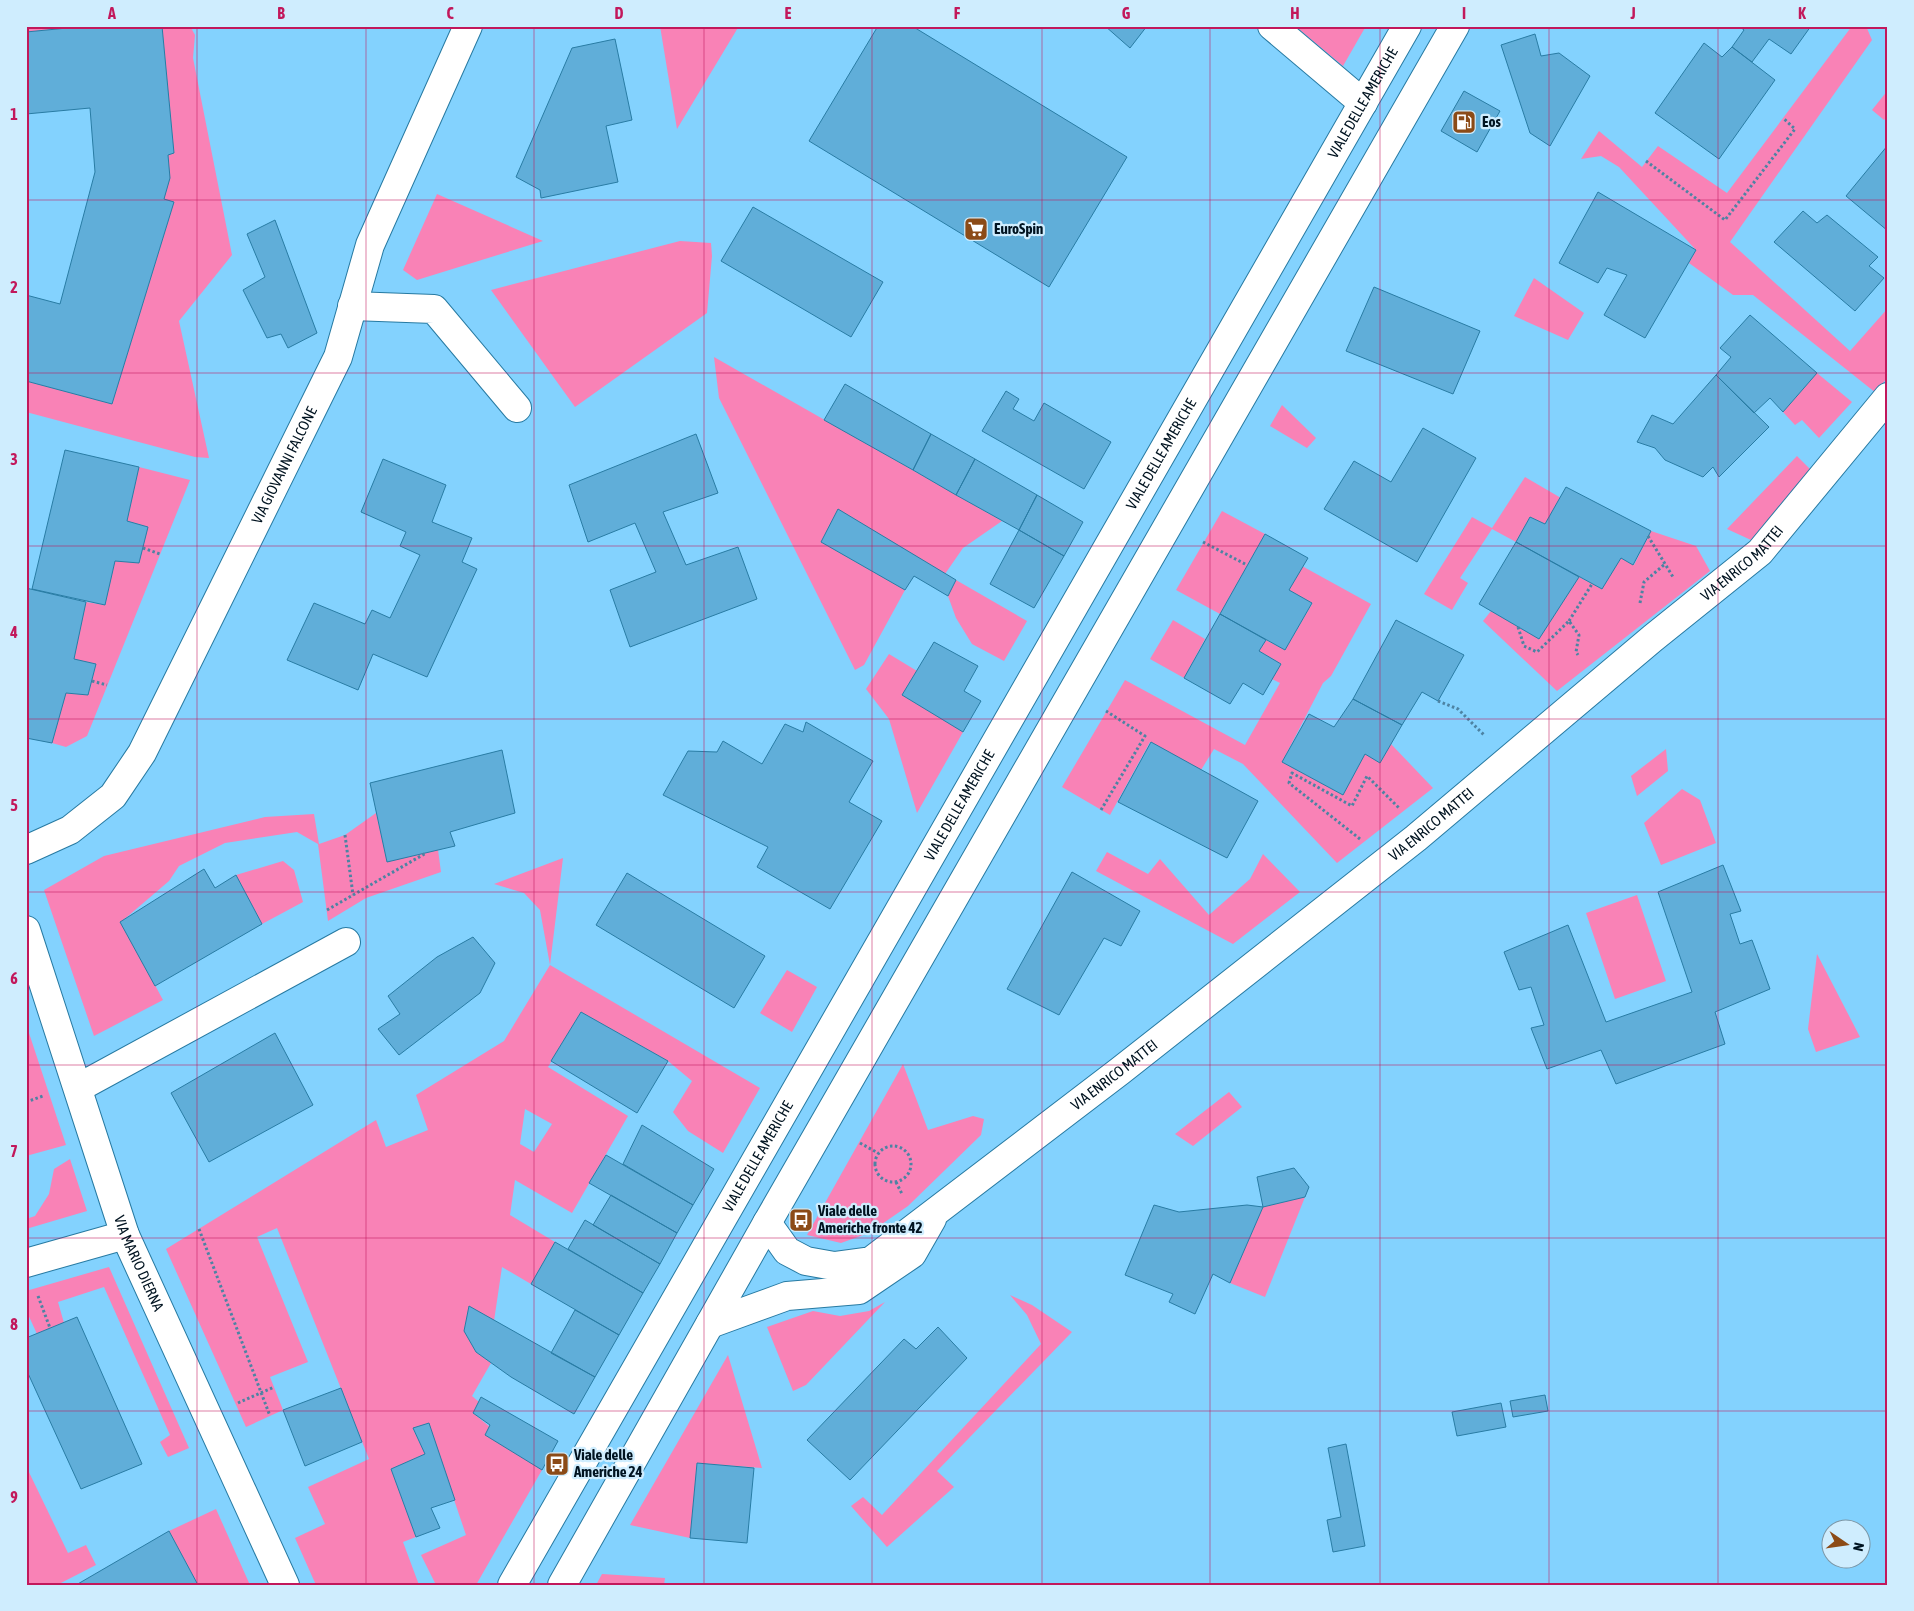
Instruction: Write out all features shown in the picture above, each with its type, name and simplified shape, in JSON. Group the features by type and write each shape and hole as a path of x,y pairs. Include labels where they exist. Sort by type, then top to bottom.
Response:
{"street":[{"name":"VIA GIOVANNI FALCONE","path":"26,850 70,830 113,796 142,753 338,357 370,244 468,26"},
{"path":"1272,26 1363,103"},
{"name":"VIALE DELLE AMERICHE","path":"512,1585 1407,26"},
{"path":"562,1585 767,1224 1455,26"},
{"path":"352,306 434,309 517,408"},
{"name":"VIA ENRICO MATTEI","path":"767,1224 787,1251 806,1261 834,1266 871,1261 1120,1071 1416,838 1653,638 1760,552 1888,396"},
{"name":"VIA MARIO DIERNA","path":"26,930 125,1235 285,1585"},
{"path":"78,1088 346,942"},
{"path":"710,1324 787,1296 859,1290 912,1254 937,1210"},
{"path":"26,1263 125,1235"}],"path":[{"path":"1646,161 1725,220 1796,129 1783,118"},
{"path":"1648,536 1674,578"},
{"path":"1203,542 1247,565"},
{"path":"143,548 160,554"},
{"path":"1638,609 1644,582 1665,564"},
{"path":"1518,626 1524,646 1537,652 1568,621 1592,584"},
{"path":"1568,621 1579,635 1576,652 1581,661"},
{"path":"92,681 107,686"},
{"path":"1438,701 1458,709 1485,736"},
{"path":"1101,810 1145,736 1106,711"},
{"path":"1364,842 1289,783 1292,773 1352,806 1367,776 1403,812"},
{"path":"346,835 353,895"},
{"path":"327,910 426,853"},
{"path":"26,1102 49,1094"},
{"path":"860,1143 878,1153"},
{"path":"889,1146 903,1148 911,1160 909,1172 902,1180 896,1182 885,1180 877,1172 875,1165 878,1153 889,1146"},
{"path":"199,1229 270,1416"},
{"path":"35,1288 50,1328"},
{"path":"235,1404 274,1387"}],"shaded area":[{"path":"26,26 88,26 26,32"},
{"path":"162,26 190,26 195,35 193,58 232,255 179,321 209,458 195,457 26,412 26,381 112,404 174,202 164,199 168,155 174,153"},
{"path":"660,26 739,26 677,129"},
{"path":"1295,26 1366,26 1343,66"},
{"path":"1852,26 1866,26 1872,40 1730,242 1850,351 1888,308 1888,376 1876,393 1753,295 1733,295 1689,263 1696,250 1619,167 1601,156 1581,159 1599,131 1642,167 1658,146 1727,193"},
{"path":"1888,90 1888,116 1884,120 1872,110"},
{"path":"437,194 543,241 417,280 403,270"},
{"path":"680,241 711,243 712,256 707,313 575,407 491,290"},
{"path":"1534,278 1584,313 1568,340 1514,316"},
{"path":"714,357 1002,521 963,548 945,574 838,510 821,542 905,590 864,665 855,670 719,398"},
{"path":"1817,373 1852,402 1819,438 1802,420 1795,425 1783,412"},
{"path":"1282,405 1316,438 1307,448 1270,426"},
{"path":"1797,456 1812,471 1751,540 1727,529"},
{"path":"139,467 190,480 87,736 66,747 52,743 66,693 88,695 96,665 74,659 86,602 105,605 115,561 139,563 148,527 127,521"},
{"path":"1525,477 1561,498 1545,524 1530,517 1516,542 1492,529 1460,578 1468,583 1452,610 1424,594 1472,517 1492,528"},
{"path":"1222,511 1265,534 1220,614 1176,590"},
{"path":"1651,531 1696,546 1710,571 1557,691 1483,621 1491,611 1539,639 1579,577 1602,589 1621,558 1634,565"},
{"path":"1302,566 1371,604 1331,676 1323,683 1282,762 1343,795 1365,754 1380,763 1391,744 1433,788 1337,863 1243,764 1214,749 1201,770 1150,742 1110,815 1062,787 1125,680 1245,745 1280,683 1272,679 1281,664 1259,651 1266,640 1285,650 1312,604 1289,590"},
{"path":"956,580 1027,621 1004,661 972,644 956,618 948,596"},
{"path":"1173,620 1205,639 1184,678 1150,659"},
{"path":"889,654 917,671 902,695 963,732 917,813 889,719 866,689"},
{"path":"1666,749 1668,771 1637,796 1631,776"},
{"path":"1682,789 1700,800 1716,843 1661,865 1644,823"},
{"path":"376,813 387,861 438,850 441,872 366,898 328,921 318,844 297,832 225,843 179,866 169,881 121,922 163,1000 94,1036 44,890 104,856 265,817 314,814 319,844 345,835"},
{"path":"1107,852 1148,874 1160,859 1209,915 1250,879 1263,854 1300,892 1233,944 1096,871"},
{"path":"563,858 550,965 540,910 524,893 494,884"},
{"path":"283,861 294,870 303,902 262,924 236,875"},
{"path":"1637,895 1666,981 1615,999 1586,913"},
{"path":"1817,954 1860,1037 1816,1052 1808,1029"},
{"path":"550,965 760,1088 723,1153 688,1131 673,1112 692,1081 668,1061 581,1012 548,1067 628,1116 572,1213 515,1180 510,1215 555,1242 531,1284 502,1267 494,1321 469,1307 464,1331 476,1352 491,1363 472,1396 479,1402 473,1413 542,1470 476,1585 436,1585 421,1555 466,1535 428,1423 413,1429 425,1454 391,1469 416,1537 403,1542 419,1585 316,1585 295,1538 325,1524 308,1487 369,1459 277,1228 257,1237 308,1362 270,1377 283,1410 246,1427 166,1249 376,1120 386,1147 428,1130 416,1095 504,1041","holes":["525,1109 552,1124 534,1152 520,1144"]},
{"path":"787,970 817,987 792,1032 760,1013"},
{"path":"26,1024 66,1145 26,1156"},
{"path":"903,1064 928,1130 973,1116 984,1119 981,1135 908,1206 869,1233 841,1243 807,1235"},
{"path":"1229,1092 1242,1107 1193,1146 1175,1134"},
{"path":"70,1159 87,1211 26,1229 26,1219 35,1216 49,1194 54,1169"},
{"path":"1305,1197 1265,1297 1230,1283 1263,1207"},
{"path":"109,1267 189,1448 168,1457 160,1442 170,1435 104,1287 58,1302 64,1323 37,1334 26,1310 26,1291"},
{"path":"1010,1295 1032,1305 1072,1332 937,1471 954,1487 887,1547 851,1506 863,1497 882,1515 1041,1344 1027,1315"},
{"path":"885,1302 806,1385 793,1391 767,1327 813,1311 840,1316 869,1311"},
{"path":"728,1355 762,1468 697,1463 690,1538 630,1525"},
{"path":"26,1466 68,1553 86,1545 96,1565 57,1585 26,1585"},
{"path":"216,1509 250,1585 198,1585 169,1531"},
{"path":"602,1574 665,1578 664,1585 596,1585"}],"building":[{"path":"88,26 162,26 174,153 168,155 170,178 164,199 174,202 112,404 26,381 26,295 60,304 95,172 90,108 26,114 26,32"},
{"path":"878,26 912,26 1127,157 1049,287 809,141"},
{"path":"1105,26 1147,26 1130,48"},
{"path":"1739,26 1811,26 1791,54 1769,39 1752,62 1732,47 1744,30"},
{"path":"1535,34 1541,56 1559,53 1590,76 1550,146 1530,133 1501,45"},
{"path":"615,39 632,120 606,126 618,182 541,198 540,190 516,177 572,48"},
{"path":"1704,43 1722,57 1732,47 1775,80 1719,159 1655,113"},
{"path":"1464,91 1500,111 1477,152 1441,131"},
{"path":"1888,145 1888,231 1846,196"},
{"path":"1598,192 1696,250 1645,338 1604,315 1627,275 1607,268 1598,283 1559,263"},
{"path":"753,207 883,282 851,337 721,261"},
{"path":"1803,211 1817,223 1827,215 1878,257 1869,266 1884,278 1855,311 1774,242"},
{"path":"275,220 317,333 288,348 281,334 267,338 243,290 265,277 247,234"},
{"path":"1374,287 1480,331 1453,394 1346,351"},
{"path":"1750,315 1817,373 1783,412 1770,398 1754,413 1716,375 1731,357 1720,348"},
{"path":"1716,375 1769,427 1719,477 1713,467 1703,477 1665,460 1655,448 1637,442 1652,415 1673,424"},
{"path":"845,384 931,434 913,470 824,420"},
{"path":"1006,391 1019,399 1013,409 1034,421 1044,403 1111,442 1084,489 982,431"},
{"path":"1423,428 1476,458 1417,562 1324,509 1354,461 1391,482"},
{"path":"696,434 718,493 663,512 686,565 738,547 757,599 630,647 610,590 656,572 635,523 588,542 569,485"},
{"path":"931,434 975,459 956,495 913,470"},
{"path":"65,450 139,467 127,521 148,527 139,563 115,561 105,605 32,589"},
{"path":"383,459 446,485 432,522 472,538 462,562 477,569 427,677 373,654 358,690 287,660 314,603 365,624 372,610 390,618 420,555 400,546 406,532 361,512"},
{"path":"975,459 1037,495 1019,530 956,495"},
{"path":"1566,487 1651,531 1633,565 1621,558 1602,589 1516,542 1530,517 1545,524"},
{"path":"1037,495 1083,522 1064,556 1019,530"},
{"path":"838,509 956,580 948,596 914,576 905,590 821,542"},
{"path":"1019,530 1064,556 1034,608 990,584"},
{"path":"1265,534 1308,558 1289,590 1312,603 1285,650 1220,614"},
{"path":"1516,542 1579,577 1539,639 1479,604"},
{"path":"26,588 86,602 74,659 96,664 88,695 66,693 52,743 26,738"},
{"path":"1220,614 1266,640 1259,651 1281,664 1263,695 1243,683 1230,704 1184,678"},
{"path":"1396,620 1464,655 1438,701 1422,692 1402,725 1353,699"},
{"path":"934,642 978,666 964,691 981,701 963,732 902,695"},
{"path":"1353,699 1402,725 1380,763 1365,754 1343,795 1282,762 1309,714 1334,727"},
{"path":"806,722 873,761 849,802 882,821 830,909 757,867 768,847 663,795 688,751 717,752 723,741 762,764 785,724 803,732"},
{"path":"1151,742 1258,801 1227,858 1118,802"},
{"path":"502,750 515,813 450,832 455,846 387,862 370,783"},
{"path":"1723,865 1741,911 1730,914 1740,944 1752,940 1770,989 1715,1012 1725,1044 1616,1084 1601,1050 1547,1069 1531,1028 1544,1025 1531,987 1519,990 1504,952 1568,925 1606,1022 1692,992 1658,892"},
{"path":"204,869 215,888 236,875 262,924 155,986 120,922"},
{"path":"1072,872 1140,911 1121,946 1104,938 1059,1015 1007,989"},
{"path":"627,873 765,956 734,1008 596,925"},
{"path":"473,937 495,963 480,993 399,1055 378,1029 400,1014 388,996 437,957"},
{"path":"581,1012 668,1061 637,1113 551,1061"},
{"path":"275,1033 313,1105 209,1162 171,1093"},
{"path":"642,1125 714,1169 693,1205 623,1164"},
{"path":"606,1155 693,1205 677,1233 589,1183"},
{"path":"1294,1168 1309,1187 1305,1197 1263,1207 1257,1177"},
{"path":"611,1195 677,1233 660,1264 593,1225"},
{"path":"1154,1205 1179,1212 1247,1205 1263,1207 1230,1283 1213,1274 1195,1314 1169,1302 1173,1294 1125,1275"},
{"path":"585,1220 660,1264 643,1293 568,1249"},
{"path":"555,1242 643,1293 619,1335 531,1284"},
{"path":"469,1306 595,1377 574,1414 511,1377 476,1352 464,1331"},
{"path":"575,1310 619,1335 595,1377 551,1353"},
{"path":"77,1317 142,1464 81,1489 26,1369 26,1338"},
{"path":"938,1327 967,1358 850,1480 807,1440 904,1339 916,1349"},
{"path":"341,1388 362,1442 305,1466 283,1410"},
{"path":"1545,1395 1548,1411 1513,1417 1510,1401"},
{"path":"481,1397 558,1441 542,1470 485,1435 490,1425 473,1413"},
{"path":"1501,1403 1506,1427 1457,1436 1452,1412"},
{"path":"429,1423 455,1500 431,1508 440,1528 416,1537 391,1469 425,1454 413,1428"},
{"path":"1346,1444 1365,1546 1333,1552 1327,1520 1341,1517 1328,1448"},
{"path":"697,1463 754,1468 747,1543 690,1538"},
{"path":"169,1531 198,1585 76,1585"}],"place":[{"name":"Eos","path":"1464,122"},
{"name":"EuroSpin","path":"976,229"},
{"name":"Viale delle Americhe fronte 42","path":"801,1220"},
{"name":"Viale delle Americhe 24","path":"557,1464"}]}
